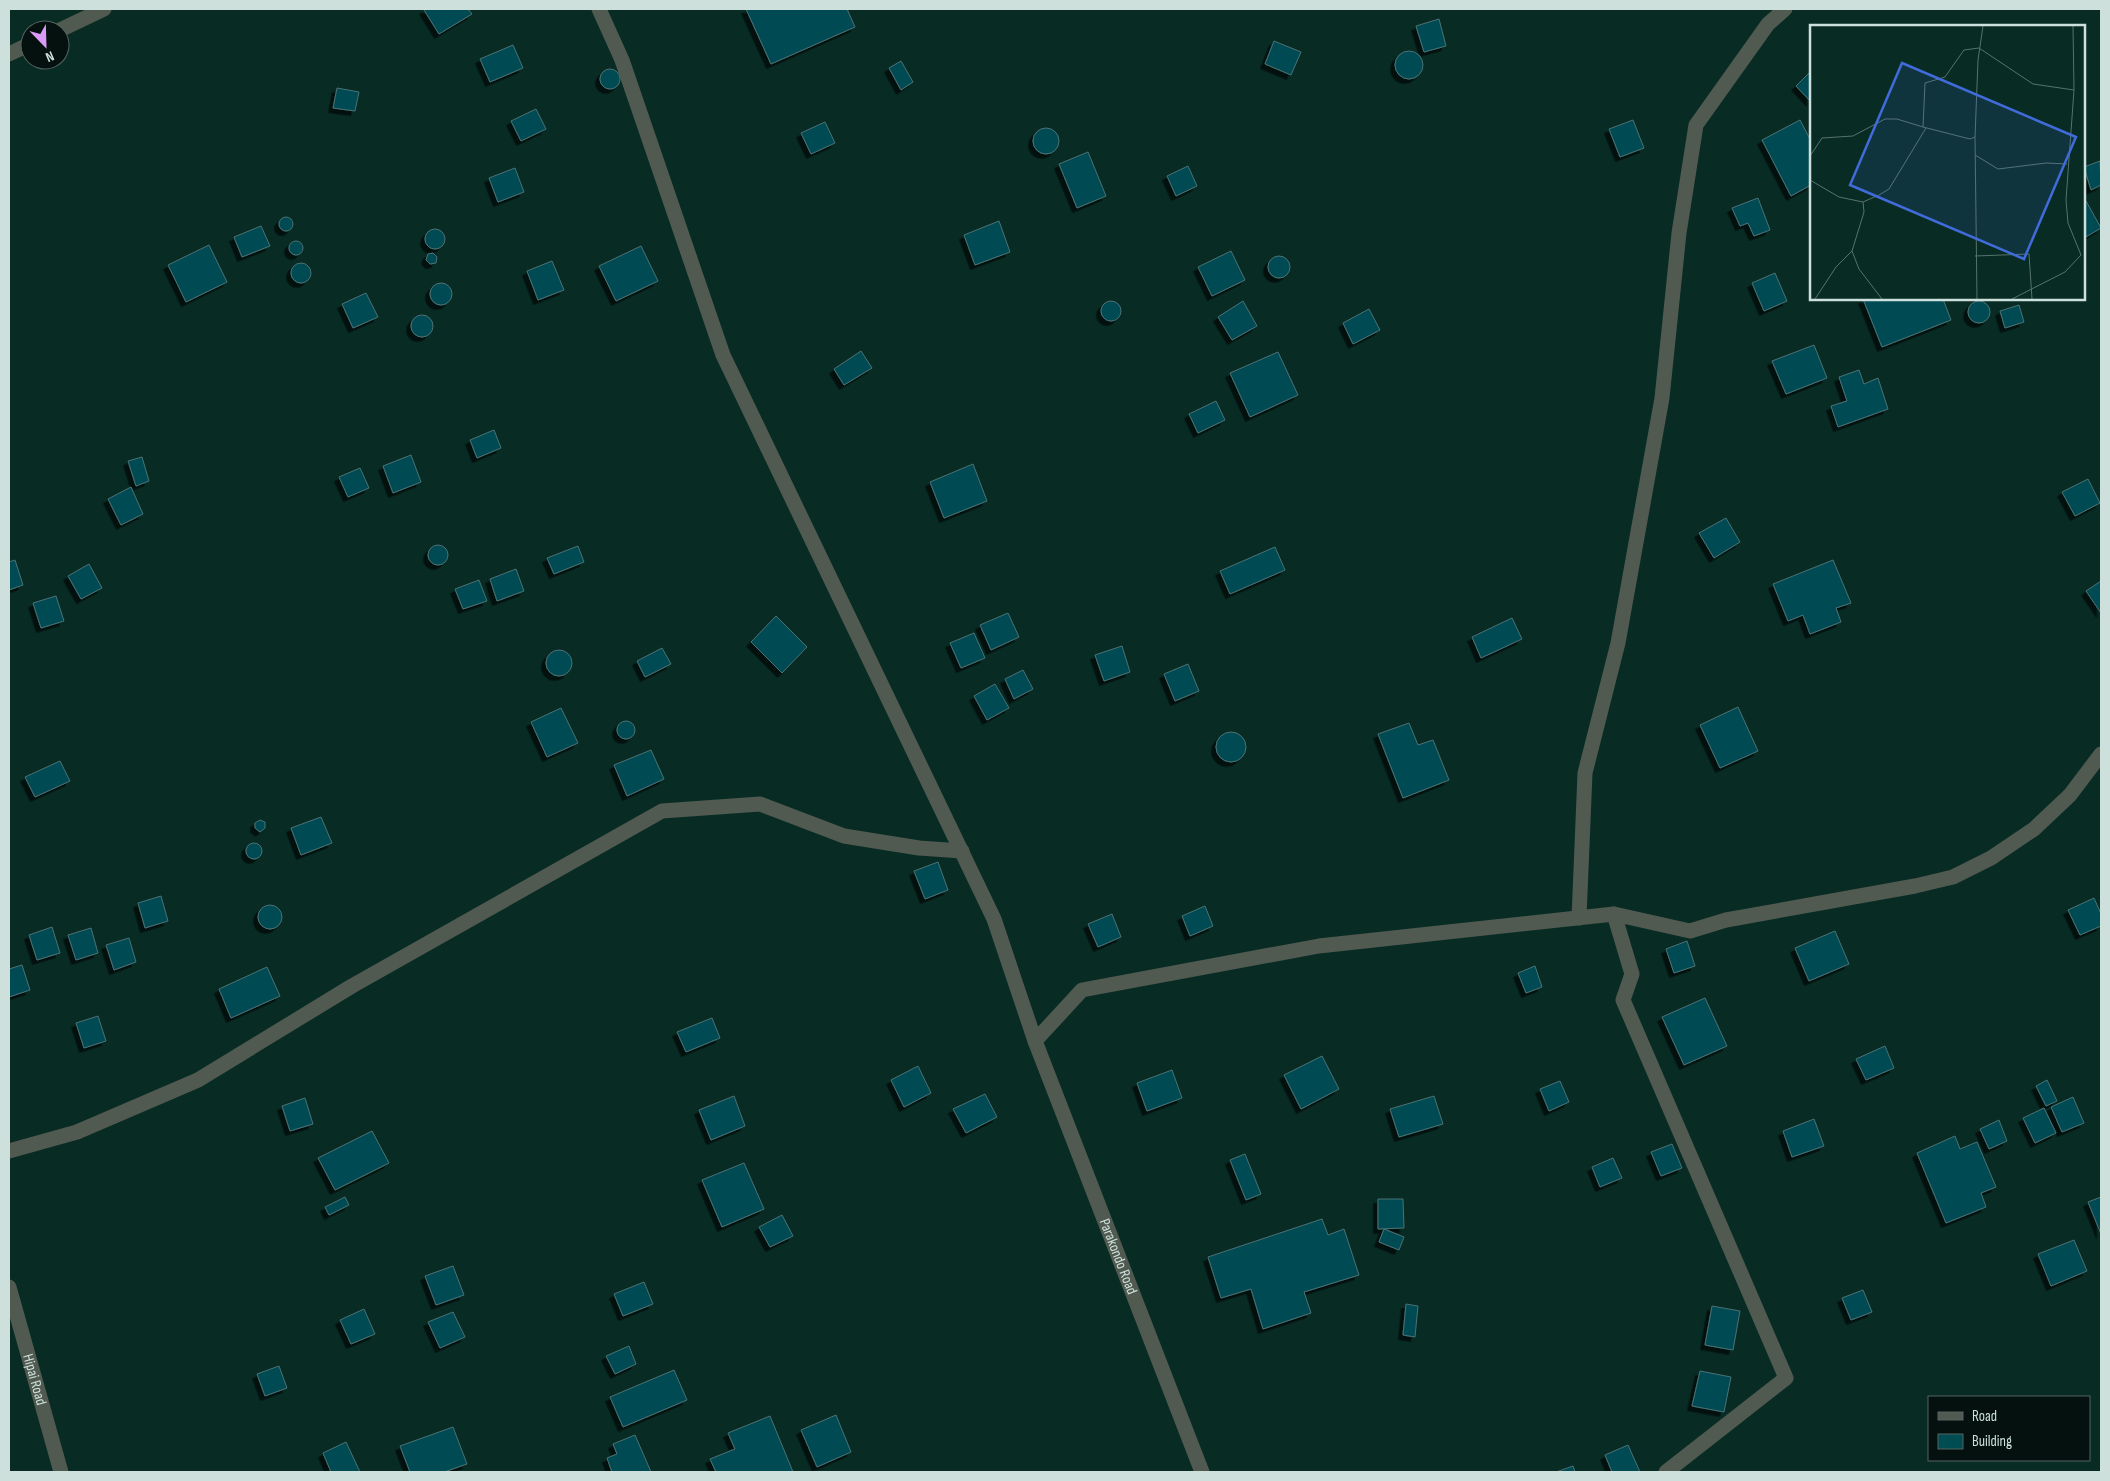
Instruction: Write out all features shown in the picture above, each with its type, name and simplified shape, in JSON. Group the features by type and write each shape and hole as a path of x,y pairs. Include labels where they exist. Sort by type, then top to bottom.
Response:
{"street":[{"path":"70,25 104,9"},
{"name":"Parakondo Road","path":"600,9 622,60 723,355 994,919 1035,1041 1202,1472"},
{"path":"1579,918 1585,773 1618,643 1662,398 1679,233 1696,125 1768,24 1785,9"},
{"path":"1035,1041 1082,990 1319,946 1614,914 1690,931 1726,920 1914,886 1953,877 1991,858 2034,829 2070,795 2101,754"},
{"path":"9,1151 77,1132 198,1080 352,986 662,811 760,804 844,836 918,848 962,851"},
{"path":"1614,914 1632,974 1623,1000 1786,1378 1666,1472"},
{"name":"Hipai Road","path":"9,1287 62,1472"}],"building":[{"path":"468,9 472,14 439,34 424,10"},
{"path":"746,9 847,9 855,27 771,64"},
{"path":"1439,19 1446,46 1424,52 1416,26"},
{"path":"1274,41 1301,52 1291,75 1265,64"},
{"path":"513,45 523,68 490,82 480,59"},
{"path":"1409,51 1419,55 1423,65 1419,75 1409,79 1399,75 1395,65 1399,55"},
{"path":"901,61 913,82 901,90 889,68"},
{"path":"610,69 617,72 620,79 617,86 610,89 603,86 600,79 603,72"},
{"path":"1810,72 1810,101 1796,86"},
{"path":"337,88 359,92 355,111 333,108"},
{"path":"536,109 546,129 521,141 511,121"},
{"path":"1633,120 1644,148 1620,157 1609,129"},
{"path":"1800,120 1810,139 1810,186 1791,196 1762,140"},
{"path":"825,122 835,143 811,154 801,133"},
{"path":"1046,128 1055,132 1059,141 1055,150 1046,154 1037,150 1033,141 1037,132"},
{"path":"1088,152 1106,196 1077,208 1059,164"},
{"path":"2100,161 2101,185 2091,190 2085,167"},
{"path":"1188,166 1197,186 1176,196 1167,176"},
{"path":"515,168 524,192 498,202 489,178"},
{"path":"1758,198 1770,230 1754,236 1748,223 1740,226 1732,208"},
{"path":"2085,202 2101,228 2085,237"},
{"path":"283,217 289,217 293,224 289,231 283,231 279,227 279,221"},
{"path":"999,221 1010,252 975,265 964,235"},
{"path":"261,226 270,246 242,257 234,237"},
{"path":"431,229 439,229 445,235 445,243 439,249 431,249 425,243 425,235"},
{"path":"293,241 299,241 303,248 299,255 293,255 289,251 289,245"},
{"path":"209,245 227,282 186,302 168,265"},
{"path":"641,246 658,281 616,301 599,266"},
{"path":"1231,251 1245,280 1212,296 1198,267"},
{"path":"433,253 437,257 436,263 430,264 426,260 428,254"},
{"path":"1279,256 1287,259 1290,267 1287,275 1279,278 1271,275 1268,267 1271,259"},
{"path":"552,261 564,290 538,300 527,271"},
{"path":"301,263 308,266 311,273 308,280 301,283 294,280 291,273 294,266"},
{"path":"1775,273 1787,301 1764,311 1752,283"},
{"path":"441,283 449,286 452,294 449,302 441,305 433,302 430,294 433,286"},
{"path":"366,293 378,317 353,328 342,304"},
{"path":"1863,300 1943,300 1951,320 1882,347"},
{"path":"1111,301 1118,304 1121,311 1118,318 1111,321 1104,318 1101,311 1104,304"},
{"path":"1243,301 1257,326 1232,340 1218,317"},
{"path":"1979,301 1987,304 1990,312 1987,320 1979,323 1971,320 1968,312 1971,304"},
{"path":"2019,305 2024,322 2005,328 2000,311"},
{"path":"1369,309 1380,330 1353,344 1343,323"},
{"path":"422,315 430,318 433,326 430,334 422,337 414,334 411,326 414,318"},
{"path":"1814,345 1827,378 1786,394 1772,361"},
{"path":"861,351 872,368 844,385 834,369"},
{"path":"1278,352 1298,395 1250,417 1230,373"},
{"path":"1859,370 1864,384 1878,378 1888,409 1838,427 1831,406 1847,401 1839,377"},
{"path":"1216,401 1225,420 1198,433 1189,414"},
{"path":"494,430 501,448 477,458 470,440"},
{"path":"411,455 421,482 393,493 383,466"},
{"path":"142,457 149,481 136,486 128,461"},
{"path":"973,464 987,501 944,518 930,482"},
{"path":"360,468 369,488 348,497 339,477"},
{"path":"2088,479 2100,503 2075,516 2062,492"},
{"path":"131,487 143,514 121,525 108,499"},
{"path":"1726,518 1740,542 1714,558 1699,533"},
{"path":"438,545 445,548 448,555 445,562 438,565 431,562 428,555 431,548"},
{"path":"578,546 584,562 554,574 547,558"},
{"path":"1275,547 1285,570 1230,594 1220,571"},
{"path":"15,560 23,585 9,590 9,562"},
{"path":"1833,560 1851,603 1836,608 1841,622 1810,634 1803,615 1788,621 1773,584"},
{"path":"89,564 102,588 81,599 68,576"},
{"path":"516,569 524,591 497,601 490,579"},
{"path":"479,580 487,601 463,609 455,589"},
{"path":"2101,581 2101,613 2086,591"},
{"path":"56,596 64,621 41,628 33,603"},
{"path":"1008,613 1019,637 991,650 980,625"},
{"path":"776,616 807,647 782,673 751,642"},
{"path":"1512,618 1522,639 1481,658 1472,637"},
{"path":"974,633 985,658 961,668 950,643"},
{"path":"1122,646 1130,672 1104,681 1095,655"},
{"path":"662,648 671,664 645,677 637,661"},
{"path":"559,650 568,654 572,663 568,672 559,676 550,672 546,663 550,654"},
{"path":"1188,664 1199,691 1175,701 1164,674"},
{"path":"1023,670 1033,689 1014,699 1005,679"},
{"path":"995,684 1009,708 987,720 974,696"},
{"path":"1738,707 1758,751 1720,768 1700,725"},
{"path":"561,708 578,743 547,757 531,722"},
{"path":"626,721 634,726 635,730 630,738 626,739 618,734 617,730 622,722"},
{"path":"1409,723 1418,745 1433,740 1449,780 1403,798 1378,734"},
{"path":"1231,732 1242,736 1246,747 1242,758 1231,762 1220,758 1216,747 1220,736"},
{"path":"651,750 664,779 627,796 614,765"},
{"path":"60,761 70,781 35,797 25,777"},
{"path":"321,817 332,843 301,855 291,828"},
{"path":"260,820 265,822 265,828 260,832 255,828 255,823"},
{"path":"254,843 262,851 254,859 246,851"},
{"path":"938,862 948,890 925,899 914,871"},
{"path":"161,896 168,921 145,928 138,903"},
{"path":"2094,898 2101,914 2101,926 2080,935 2068,910"},
{"path":"270,905 275,906 281,912 281,922 275,928 270,929 265,928 259,922 258,917 259,912 265,906"},
{"path":"1205,906 1213,926 1190,936 1182,916"},
{"path":"1112,914 1121,937 1098,947 1088,924"},
{"path":"52,927 60,953 37,960 29,935"},
{"path":"91,928 98,953 76,960 68,935"},
{"path":"1835,931 1849,964 1809,981 1795,948"},
{"path":"129,938 136,962 114,970 106,945"},
{"path":"1687,941 1695,966 1674,973 1666,949"},
{"path":"22,965 30,990 9,997 9,969"},
{"path":"1535,966 1542,987 1526,993 1518,973"},
{"path":"267,967 280,996 231,1018 219,989"},
{"path":"1705,998 1727,1046 1684,1065 1662,1017"},
{"path":"98,1016 106,1041 84,1048 76,1023"},
{"path":"712,1018 720,1038 686,1052 677,1032"},
{"path":"1885,1046 1894,1068 1866,1080 1856,1059"},
{"path":"1322,1056 1339,1089 1301,1109 1284,1075"},
{"path":"918,1066 931,1093 904,1107 891,1080"},
{"path":"1172,1070 1182,1098 1147,1111 1137,1083"},
{"path":"2047,1080 2057,1101 2046,1106 2036,1086"},
{"path":"1560,1081 1569,1102 1549,1111 1540,1089"},
{"path":"985,1094 997,1117 966,1133 953,1109"},
{"path":"734,1096 745,1126 711,1140 699,1110"},
{"path":"1434,1096 1443,1124 1399,1137 1390,1109"},
{"path":"2073,1097 2084,1123 2062,1132 2051,1107"},
{"path":"305,1098 313,1124 290,1131 282,1106"},
{"path":"2044,1108 2056,1133 2035,1143 2023,1118"},
{"path":"1814,1119 1824,1146 1792,1157 1783,1131"},
{"path":"1999,1120 2007,1141 1989,1149 1980,1129"},
{"path":"372,1131 389,1163 335,1190 318,1158"},
{"path":"1955,1136 1960,1149 1977,1142 1996,1187 1981,1193 1986,1207 1946,1223 1917,1153"},
{"path":"1672,1144 1682,1168 1661,1176 1651,1152"},
{"path":"1245,1154 1261,1194 1246,1200 1230,1160"},
{"path":"1613,1158 1622,1178 1600,1187 1592,1167"},
{"path":"744,1163 764,1209 722,1227 702,1180"},
{"path":"345,1197 349,1205 329,1215 325,1207"},
{"path":"2101,1197 2101,1234 2088,1202"},
{"path":"1378,1199 1403,1199 1404,1228 1378,1229"},
{"path":"782,1215 793,1236 770,1247 759,1227"},
{"path":"1322,1219 1328,1235 1344,1229 1359,1275 1304,1292 1311,1313 1263,1329 1251,1289 1221,1298 1208,1257"},
{"path":"1384,1229 1404,1237 1399,1250 1379,1242"},
{"path":"2074,1240 2087,1271 2051,1286 2038,1254"},
{"path":"453,1266 464,1295 436,1305 425,1276"},
{"path":"644,1282 653,1304 623,1316 614,1294"},
{"path":"1863,1290 1872,1312 1851,1320 1842,1298"},
{"path":"1406,1304 1418,1306 1415,1337 1403,1335"},
{"path":"1712,1306 1740,1311 1733,1350 1705,1345"},
{"path":"364,1309 375,1334 351,1344 340,1320"},
{"path":"453,1312 465,1337 440,1348 428,1322"},
{"path":"629,1346 636,1364 615,1374 606,1356"},
{"path":"279,1366 287,1388 265,1396 257,1374"},
{"path":"674,1370 687,1400 623,1427 610,1397"},
{"path":"1700,1371 1731,1377 1724,1412 1692,1406"},
{"path":"836,1415 851,1452 817,1467 801,1430"},
{"path":"770,1416 793,1472 716,1472 710,1459 735,1449 728,1433"},
{"path":"453,1427 467,1464 444,1472 410,1472 400,1446"},
{"path":"635,1435 651,1472 612,1472 607,1458 617,1454 613,1444"},
{"path":"346,1442 360,1472 331,1472 323,1453"},
{"path":"1628,1445 1640,1472 1612,1472 1605,1455"},
{"path":"1573,1466 1575,1472 1556,1472"}]}
